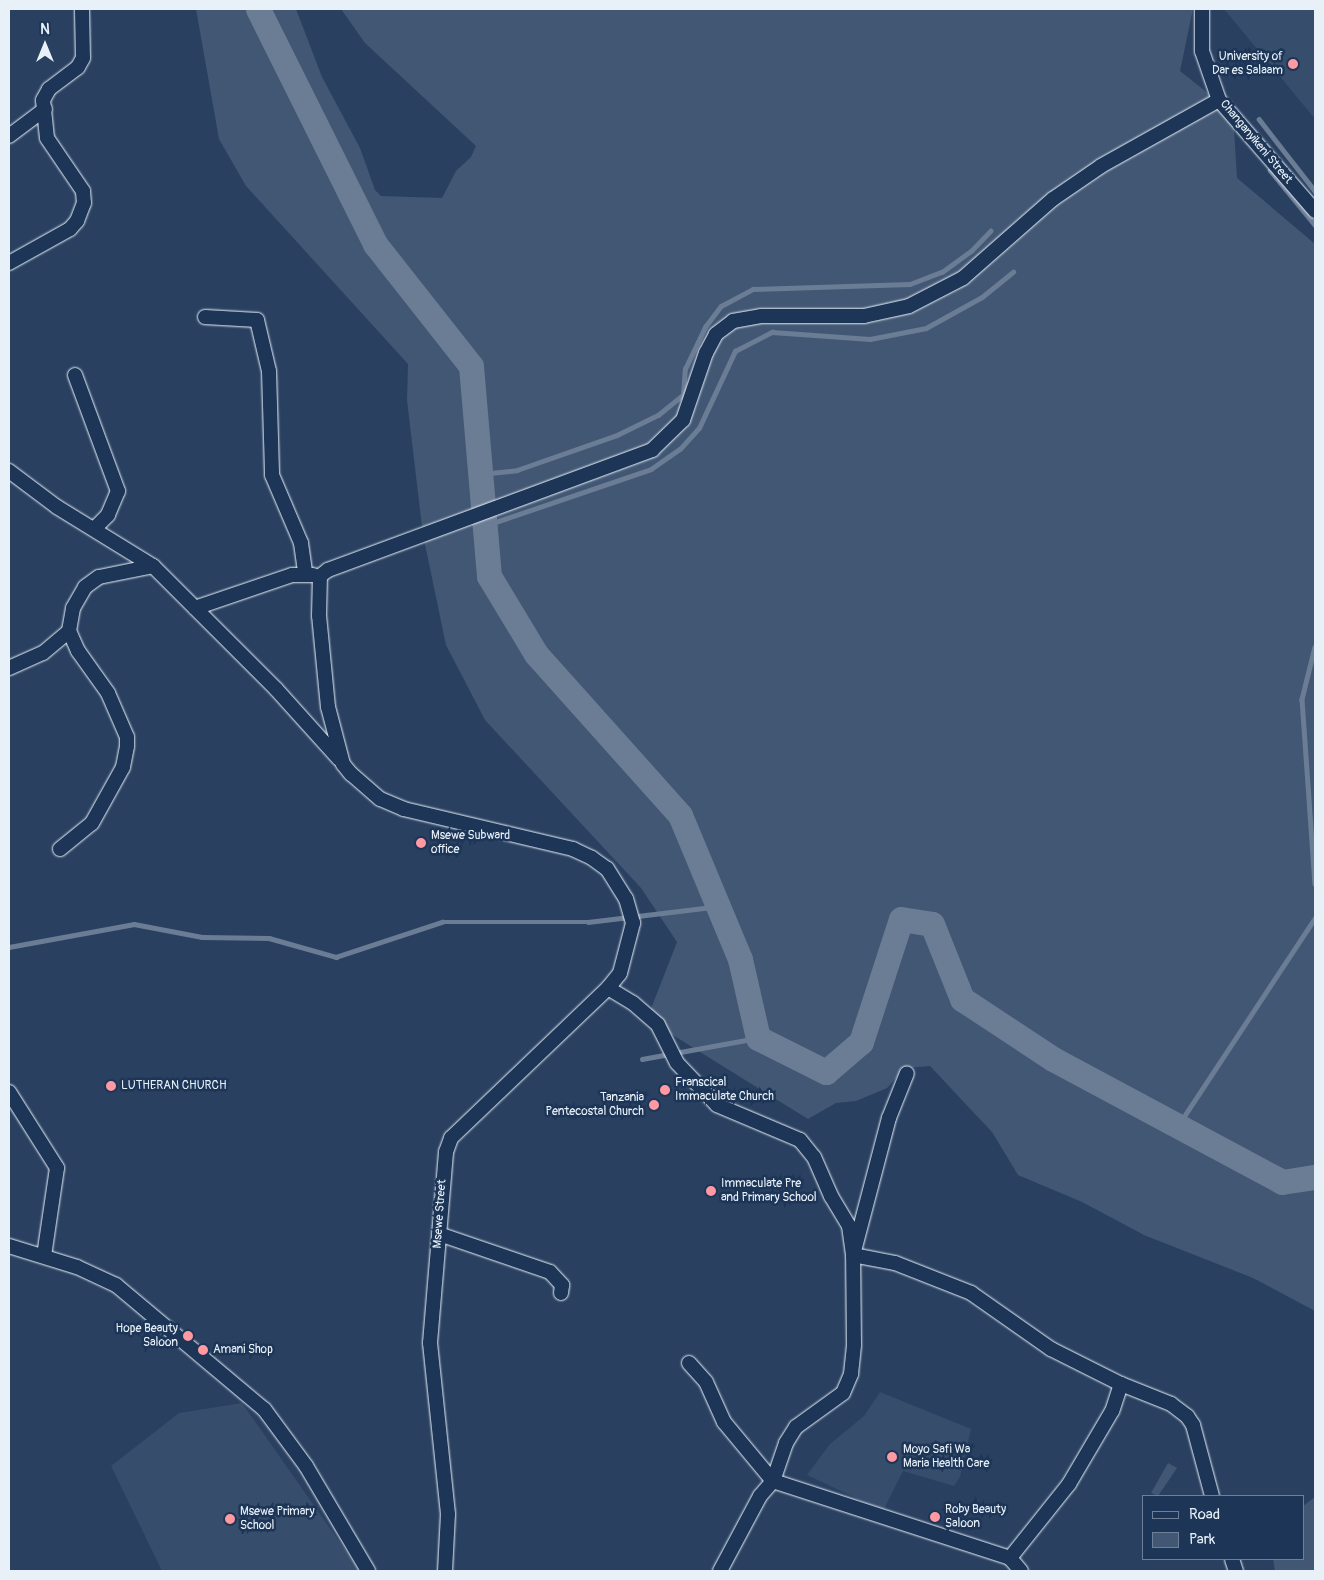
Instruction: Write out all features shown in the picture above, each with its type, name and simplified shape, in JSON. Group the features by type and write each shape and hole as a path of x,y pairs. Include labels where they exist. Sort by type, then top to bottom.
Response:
{"street":[{"path":"9,263 70,229 77,221 84,203 83,191 47,138 43,100 50,89 78,67 83,58 82,9"},
{"name":"Changanyikeni Street","path":"1202,9 1202,51 1219,100 1315,211"},
{"path":"320,576 328,570 652,450 669,438 683,420 706,353 716,334 733,321 761,316 864,316 909,306 963,278 1053,199 1101,166 1219,100"},
{"path":"9,136 45,109"},
{"path":"205,317 256,320 269,371 272,475 299,535 305,572"},
{"path":"75,374 118,491 108,515 94,529"},
{"path":"9,471 57,507 153,566 310,725 343,764"},
{"path":"60,849 92,823 123,767 127,746 127,737 108,693 78,652 69,631 73,608 85,587 99,576 153,566"},
{"path":"195,608 305,572 320,576"},
{"path":"320,576 319,616 328,707 343,764"},
{"path":"9,668 43,653 69,631"},
{"name":"Msewe Street","path":"343,764 374,794 404,809 579,852 607,870 630,907 632,929 620,973 608,988 451,1138 443,1166 430,1343 448,1514 445,1571"},
{"path":"608,988 633,1003 658,1025 677,1062 717,1106 800,1140 814,1157 831,1196 849,1226 853,1255 854,1344 851,1374 843,1393 796,1427 777,1461 773,1481 760,1496 720,1571"},
{"path":"853,1255 889,1118 907,1073"},
{"path":"9,1092 57,1168 44,1256"},
{"path":"439,1234 550,1272 562,1285 561,1293"},
{"path":"9,1246 44,1256 116,1285 264,1409 306,1466 368,1571"},
{"path":"853,1255 895,1263 971,1293 1051,1349 1120,1384 1170,1404 1187,1416 1193,1425 1212,1495"},
{"path":"689,1363 706,1382 724,1422 773,1481 1010,1558 1021,1571"},
{"path":"1010,1558 1069,1484 1112,1411 1120,1384"}],"shaded area":[{"name":"University of Dar es Salaam","path":"1224,9 1315,9 1315,119"},
{"name":"Moyo Safi Wa Maria Health Care","path":"880,1392 971,1429 960,1477 954,1486 903,1471 883,1511 807,1475 830,1444 864,1416"},
{"name":"Msewe Primary School","path":"242,1403 360,1571 162,1571 111,1466 179,1413"}],"green space":[{"path":"196,9 296,9 322,77 360,148 375,190 381,196 442,198 456,171 471,157 476,146 365,43 341,9 1193,9 1180,71 1233,113 1237,178 1315,244 1315,1311 1253,1278 1144,1235 1082,1202 1018,1175 992,1132 930,1066 905,1068 887,1088 856,1101 836,1103 808,1119 647,1019 677,942 641,888 485,720 446,645 423,535 407,400 408,364 246,186 219,139"},
{"path":"1168,1463 1177,1468 1159,1495 1151,1493"},
{"path":"1315,1497 1315,1571 1275,1571 1273,1560 1304,1560 1304,1505"}],"waterway":[{"path":"258,9 375,244 471,366 489,576 536,654 680,815 740,959 758,1038 826,1072 861,1042 901,919 932,924 962,999 1053,1059 1282,1182 1315,1177"},
{"path":"1259,119 1315,191"},
{"path":"1270,170 1315,225"},
{"path":"481,474 517,470 617,435 658,415 683,395 685,369 705,327 721,306 753,289 910,284 942,272 971,251 990,231"},
{"path":"484,526 651,469 680,449 699,428 735,351 772,332 870,339 926,328 982,297 1013,272"},
{"path":"1315,647 1302,699 1315,884"},
{"path":"9,947 134,924 202,937 269,938 336,957 442,922 588,922 720,906"},
{"path":"1179,1124 1315,918"},
{"path":"642,1059 758,1038"}],"place":[{"name":"University of Dar es Salaam","path":"1293,64"},
{"name":"Msewe Subward office","path":"421,843"},
{"name":"LUTHERAN CHURCH","path":"111,1086"},
{"name":"Franscical Immaculate Church","path":"665,1090"},
{"name":"Tanzania Pentecostal Church","path":"654,1105"},
{"name":"Immaculate Pre and Primary School","path":"711,1191"},
{"name":"Hope Beauty Saloon","path":"188,1336"},
{"name":"Amani Shop","path":"203,1350"},
{"name":"Moyo Safi Wa Maria Health Care","path":"892,1457"},
{"name":"Roby Beauty Saloon","path":"935,1517"},
{"name":"Msewe Primary School","path":"230,1519"}]}
